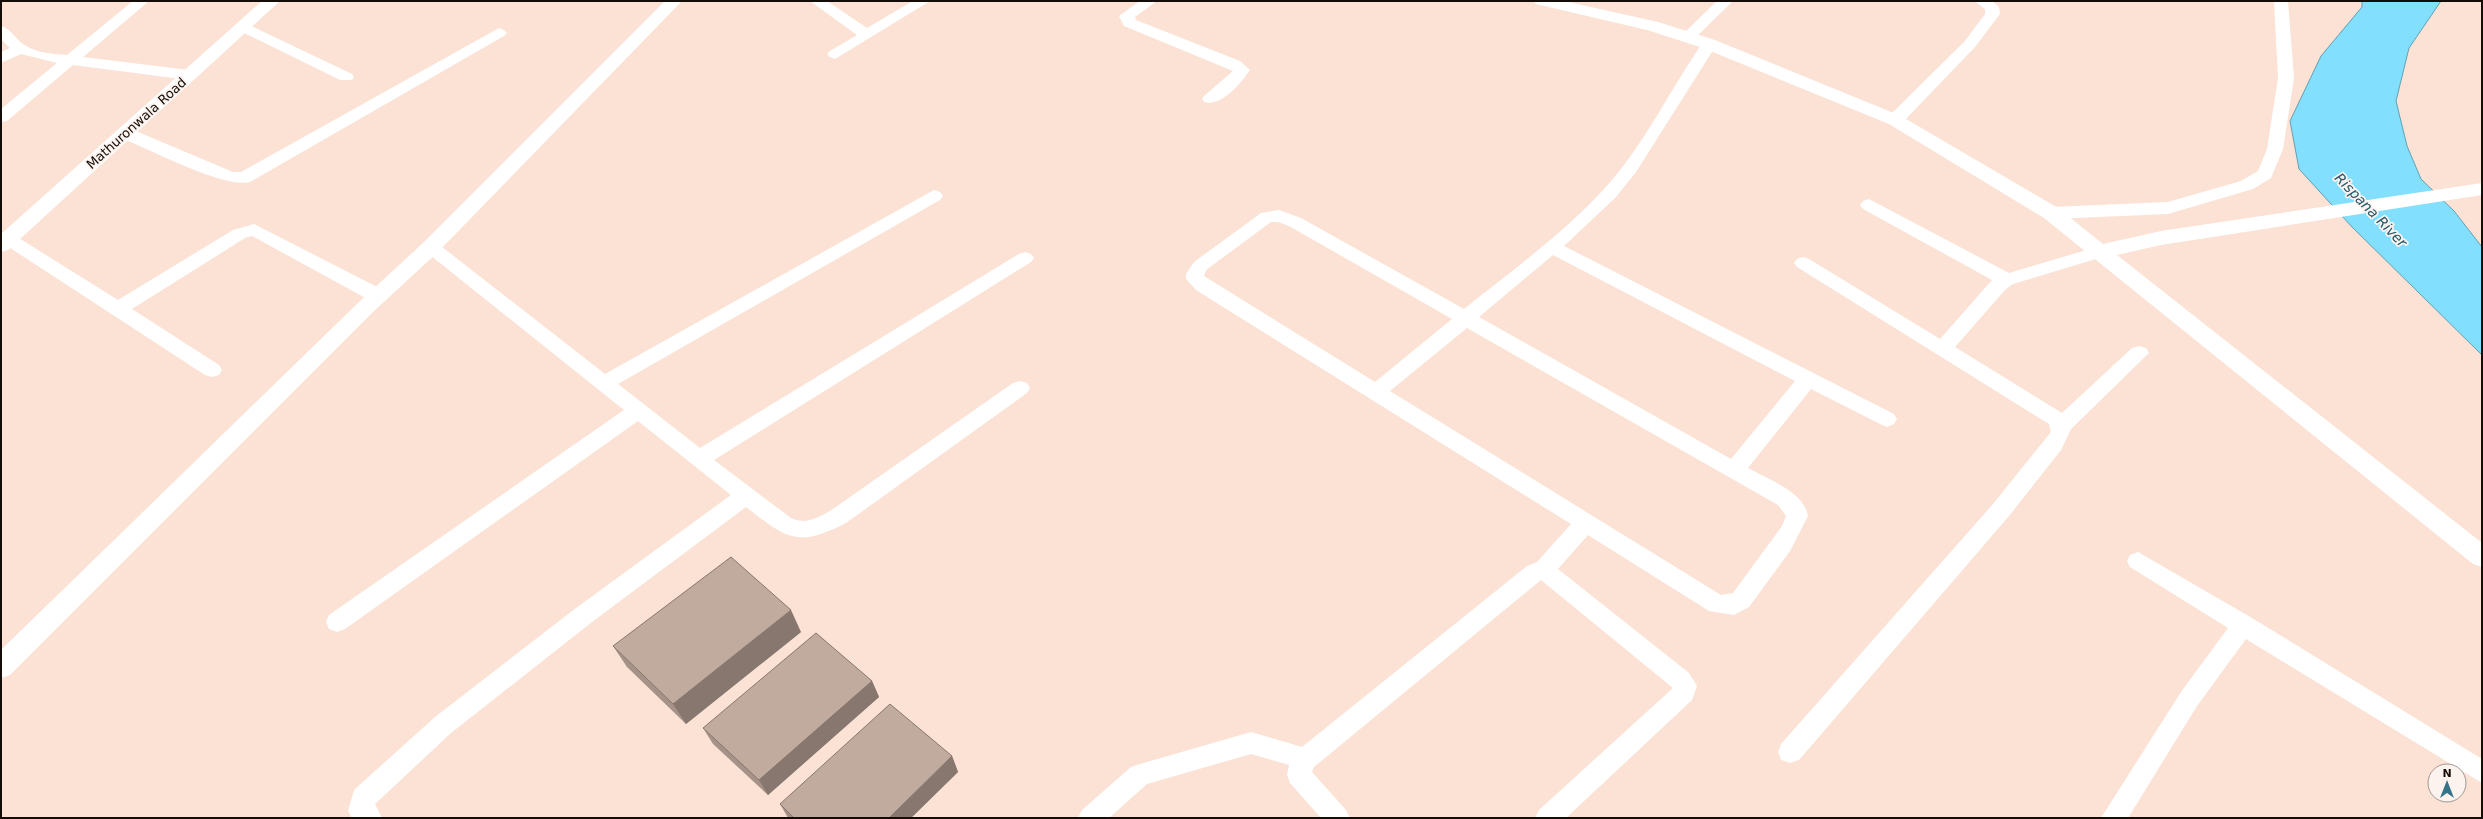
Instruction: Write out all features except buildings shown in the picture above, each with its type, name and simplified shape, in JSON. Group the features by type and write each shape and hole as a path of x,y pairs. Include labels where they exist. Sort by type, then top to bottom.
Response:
{"main road":[{"name":"Mathuronwala Road","path":"4,242 126,133 189,74 272,1"},
{"path":"1,667 378,296 431,247 674,1"},
{"path":"1542,1 1630,20 1709,44 1895,120 2051,213 2482,557"},
{"path":"2100,252 2161,238 2482,189"}],"street":[{"path":"1,117 71,61 142,1"},
{"path":"817,1 866,34"},
{"path":"835,54 923,1"},
{"path":"1150,1 1127,16 1129,23 1234,64 1242,70 1235,80 1210,99"},
{"path":"1688,37 1726,1"},
{"path":"1895,120 1970,44 1993,14 1992,7 1981,1"},
{"path":"2051,213 2168,208 2247,185 2265,174 2274,149 2286,78 2281,1"},
{"path":"243,27 346,77"},
{"path":"1,31 20,49 43,57 189,74"},
{"path":"126,133 230,177 244,178 499,33"},
{"path":"1376,392 1552,247 1610,193 1630,168 1709,44"},
{"path":"1,58 20,49"},
{"path":"605,384 934,196"},
{"path":"1869,205 2007,280"},
{"path":"1279,216 1295,222 1784,499 1794,507 1797,518 1785,540 1741,600 1734,605 1726,606 1707,599 1376,392 1203,285 1194,276 1196,270 1267,217 1279,216"},
{"path":"118,310 239,234 254,230 378,296"},
{"path":"4,242 118,310 212,370"},
{"path":"431,247 746,496 783,524 794,530 805,531 821,526 838,517 1020,388"},
{"path":"1552,247 1887,419"},
{"path":"1943,348 1998,285 2007,280 2100,252"},
{"path":"699,459 1025,258"},
{"path":"1790,752 2001,510 2054,444 2061,432 2061,426 2056,419 1803,263"},
{"path":"2061,426 2139,353"},
{"path":"1734,470 1808,379"},
{"path":"337,622 639,410"},
{"path":"369,818 361,811 363,798 443,725 584,615 746,496"},
{"path":"1336,818 1299,775 1301,764 1304,759 1500,600 1536,572 1544,570 1585,523"},
{"path":"2138,561 2482,772"},
{"path":"1544,570 1681,680 1685,686 1684,693 1548,818"},
{"path":"2114,818 2188,699 2244,625"},
{"path":"1091,818 1140,775 1251,743 1304,759"}],"water":[{"name":"Rispana River","path":"2362,1 2441,1 2409,48 2396,101 2407,146 2421,179 2454,211 2482,247 2482,355 2352,227 2299,169 2290,121 2321,56 2362,7"}]}
